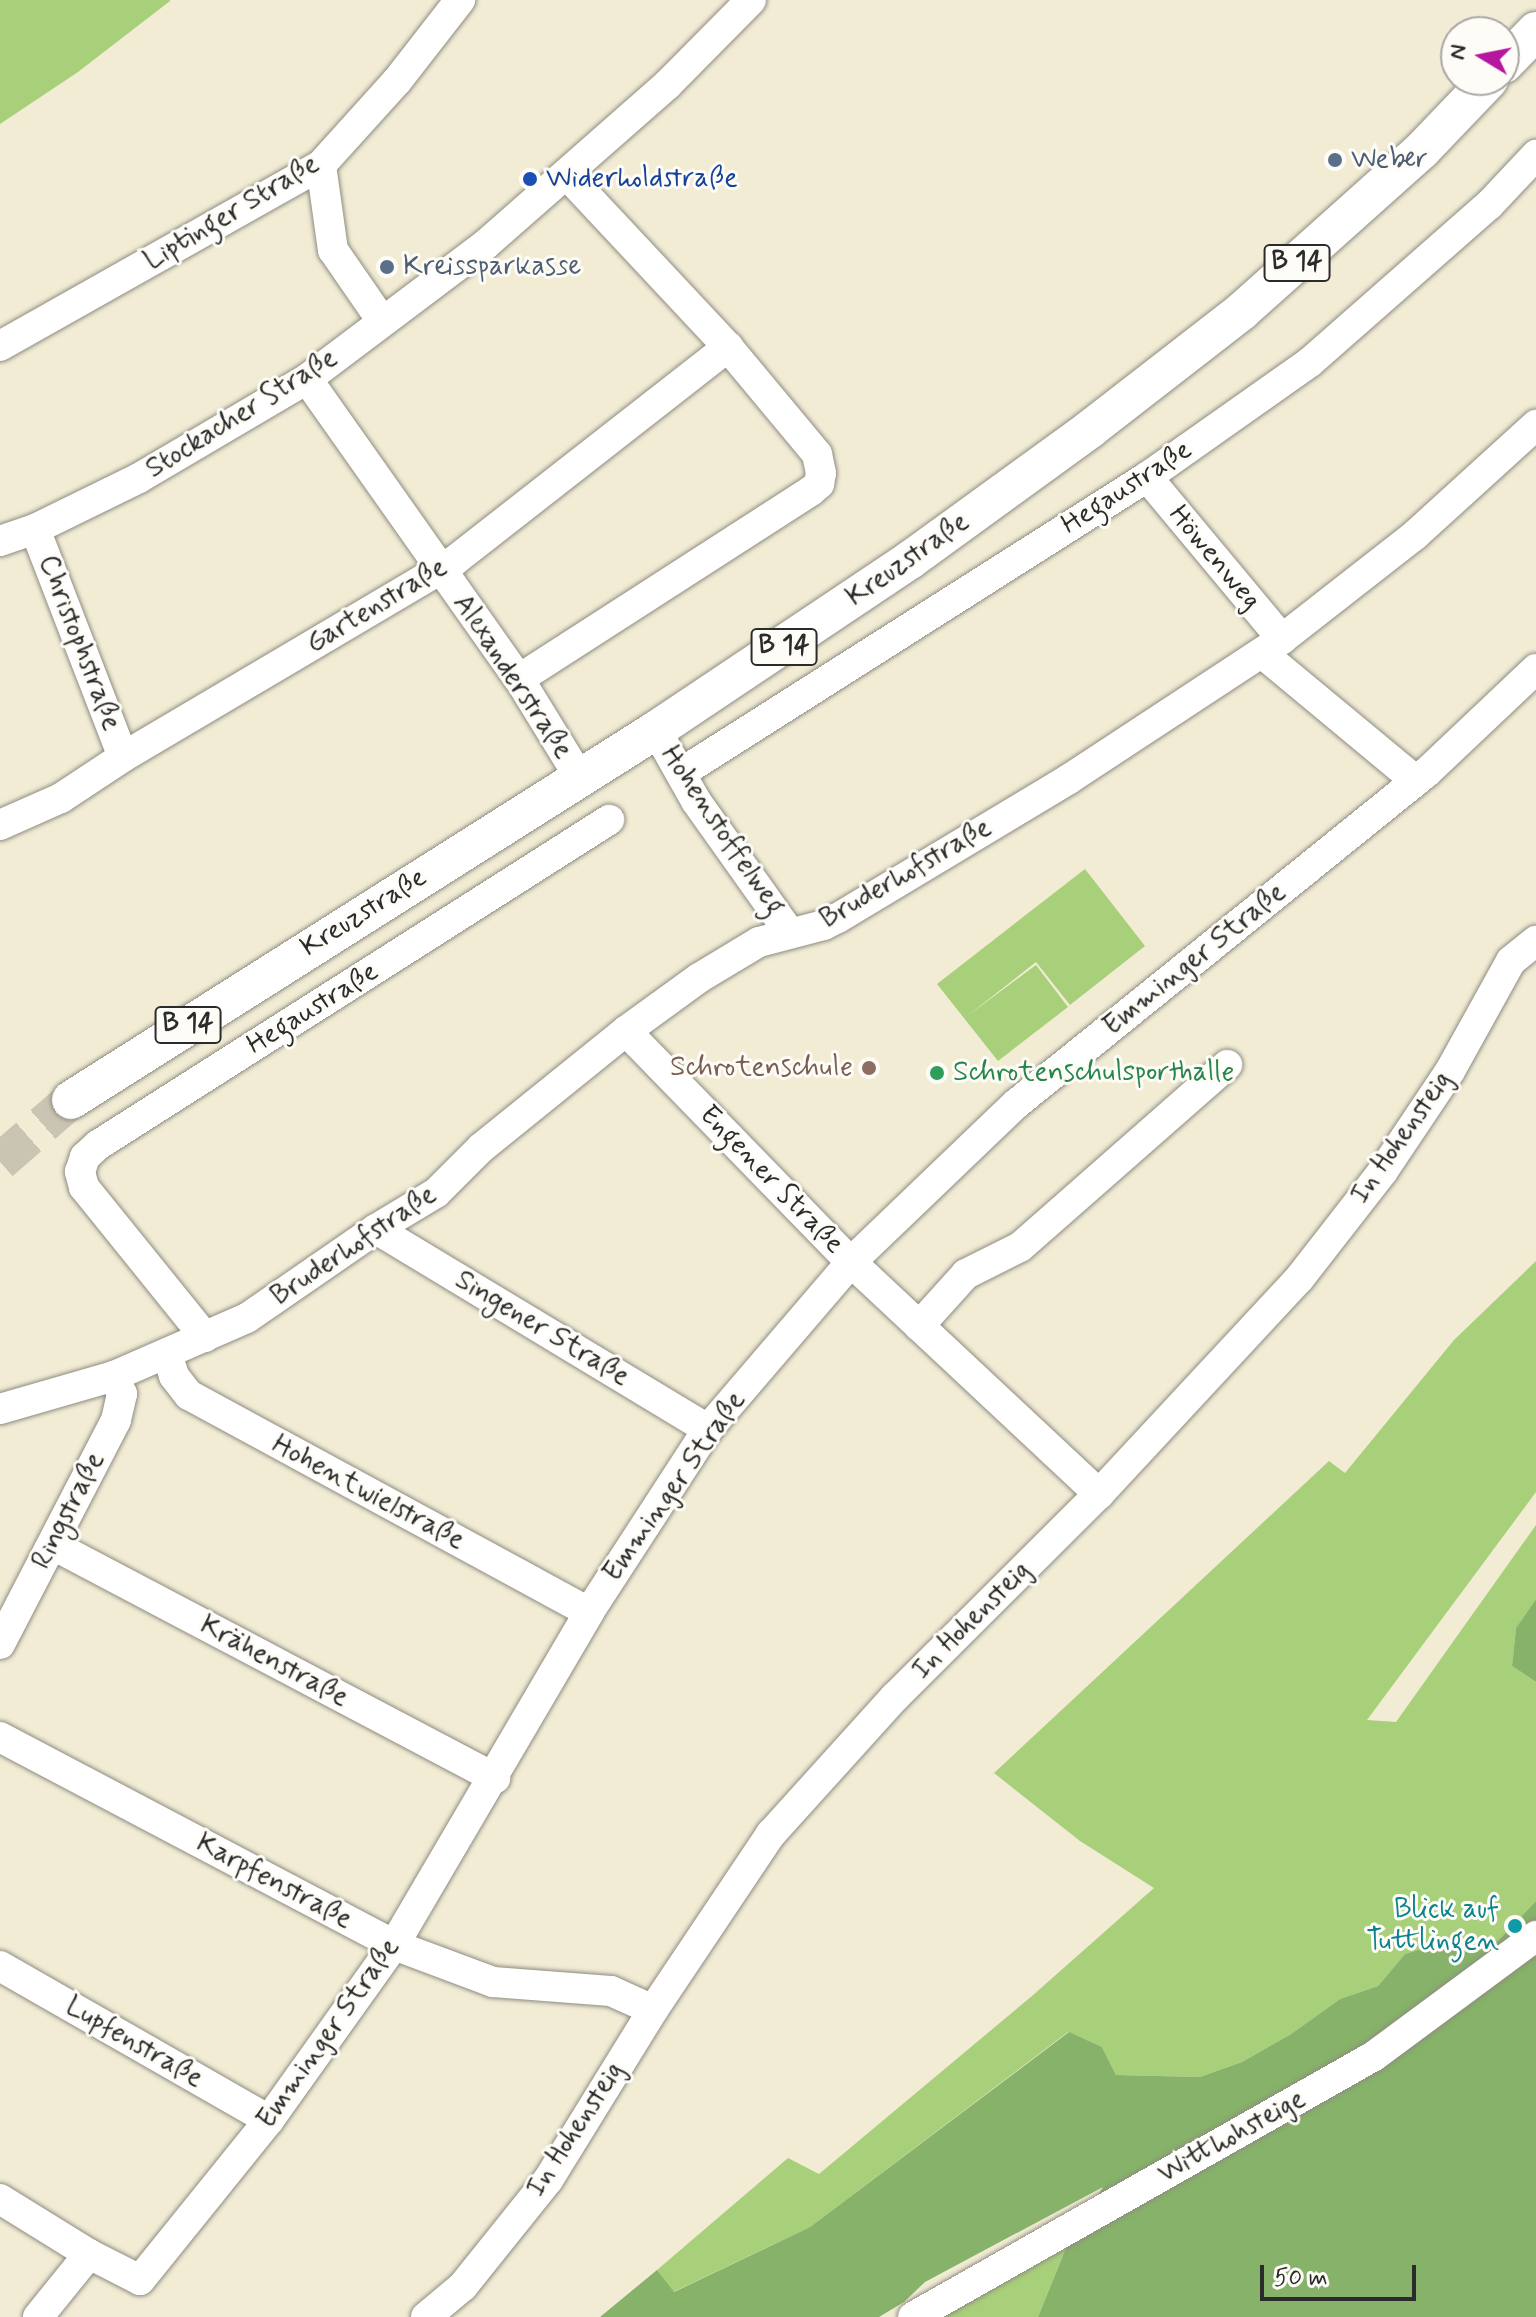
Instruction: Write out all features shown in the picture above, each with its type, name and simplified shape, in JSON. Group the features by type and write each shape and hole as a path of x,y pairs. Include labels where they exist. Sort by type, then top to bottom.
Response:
{"main road":[{"path":"1520,48 1536,31"},
{"name":"Kreuzstraße","path":"71,1100 656,730 910,560 1090,429 1242,311 1422,150 1474,96"}],"street":[{"name":"Liptinger Straße","path":"0,346 321,165 397,81 460,0"},
{"name":"Stockacher Straße","path":"0,541 35,529 139,478 307,379 486,244 567,175 668,84 751,0"},
{"name":"Hegaustraße","path":"681,773 1147,477 1310,362 1489,205 1536,155"},
{"path":"321,165 333,250 382,321"},
{"path":"519,679 819,484 821,465 817,454 728,347 567,175"},
{"name":"Gartenstraße","path":"0,825 61,798 123,757 439,570 728,347"},
{"name":"Alexanderstraße","path":"307,379 439,570 519,679 580,778"},
{"name":"Bruderhofstraße","path":"0,1409 114,1376 247,1318 376,1229 436,1193 481,1148 626,1031 720,965 759,942 824,925 838,918 1069,779 1272,646 1415,535 1536,425"},
{"name":"Höwenweg","path":"1147,477 1272,646 1416,781"},
{"name":"Christophstraße","path":"35,529 123,757"},
{"name":"Emminger Straße","path":"89,2254 140,2280 269,2120 394,1945 495,1778 589,1612 708,1429 851,1262 1016,1104 1416,781 1536,669"},
{"name":"Hohenstoffelweg","path":"656,730 696,801 789,932"},
{"name":"Hegaustraße","path":"205,1337 84,1187 80,1172 85,1157 98,1145 609,820"},
{"name":"In Hohensteig","path":"426,2317 463,2286 548,2180 653,2010 771,1834 895,1697 1099,1494 1299,1279 1400,1146 1450,1071 1511,961 1536,941"},
{"name":"Engener Straße","path":"626,1031 851,1262 1099,1494"},
{"path":"919,1326 966,1274 1020,1247 1227,1065"},
{"name":"Singener Straße","path":"376,1229 708,1429"},
{"name":"Hohentwielstraße","path":"167,1353 174,1376 189,1395 589,1612"},
{"name":"Ringstraße","path":"0,1644 116,1420 122,1394 114,1376"},
{"name":"Krähenstraße","path":"53,1545 495,1778"},
{"name":"Karpfenstraße","path":"0,1737 394,1945 493,1982 611,1991 653,2010"},
{"name":"Witthohsteige","path":"913,2317 1374,2056 1536,1936"},
{"name":"Lupfenstraße","path":"0,1966 269,2120"},
{"path":"0,2199 89,2254 38,2317"}],"green space":[{"path":"0,0 170,1 78,72 0,124"},
{"path":"1085,869 1145,946 1070,1005 1036,962 966,1017 1036,965 1068,1007 998,1061 937,984"},
{"path":"1536,1261 1536,1492 1367,1720 1396,1722 1536,1525 1536,1599 1516,1628 1512,1666 1536,1682 1536,1901 1489,1950 1440,1943 1405,1954 1378,1986 1340,1999 1291,2034 1242,2062 1200,2077 1116,2075 1102,2047 1068,2032 810,2227 673,2292 657,2270 788,2158 819,2174 1032,1996 1154,1888 1080,1841 994,1773 1329,1461 1345,1473 1454,1340"},
{"path":"1536,1599 1536,1682 1512,1666 1516,1628"},
{"path":"1536,1901 1536,2317 1038,2317 1066,2248 1103,2187 925,2282 904,2302 879,2317 600,2317 657,2270 674,2292 810,2227 1069,2032 1102,2047 1116,2075 1200,2077 1242,2062 1291,2034 1340,1999 1378,1986 1405,1954 1440,1943 1489,1950"},
{"path":"1066,2248 1038,2317 932,2317"}],"tunnel":[{"path":"0,1162 71,1100"}],"place":[{"name":"Weber","path":"1335,160"},
{"name":"Widerholdstraße","path":"530,179"},
{"name":"Kreissparkasse","path":"387,267"},
{"name":"Schrotenschule","path":"869,1068"},
{"name":"Schrotenschulsporthalle","path":"937,1073"},
{"name":"Blick auf Tuttlingen","path":"1515,1926"}]}
